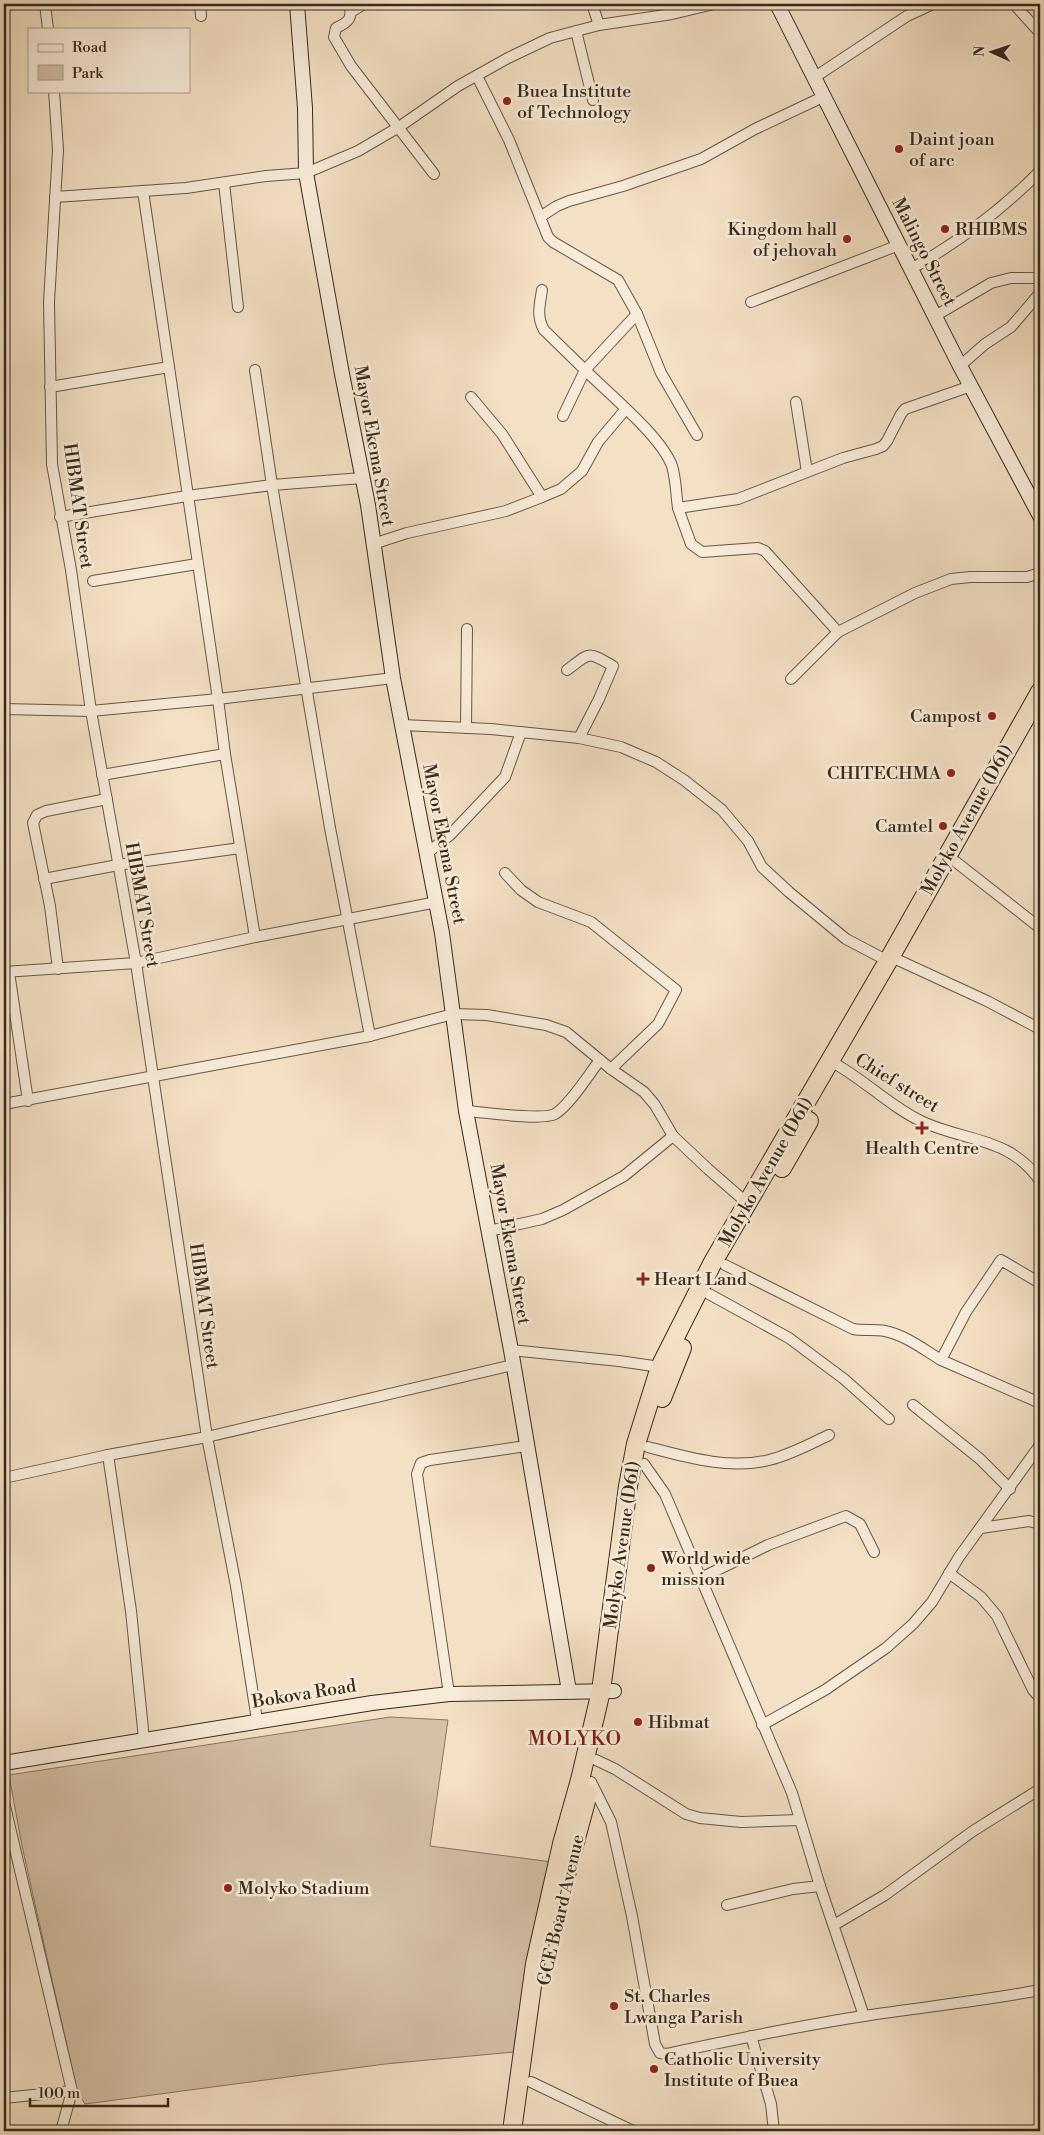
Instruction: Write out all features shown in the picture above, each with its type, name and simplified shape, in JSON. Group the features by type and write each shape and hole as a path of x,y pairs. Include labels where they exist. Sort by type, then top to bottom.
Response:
{"highway":[{"name":"Molyko Avenue (D61)","path":"607,1691 633,1526 648,1446 656,1414 693,1322 1040,692"},
{"name":"Molyko Avenue (D61)","path":"893,961 956,862 1040,714"},
{"name":"Molyko Avenue (D61)","path":"607,1691 628,1486 636,1444 660,1367 698,1288 835,1063"},
{"name":"GCE Board Avenue","path":"523,2131 545,1966 596,1760 607,1691"},
{"path":"512,2131 535,1964 562,1844 607,1691"}],"street":[{"path":"45,4 48,28"},
{"path":"200,4 201,16"},
{"name":"Mayor Ekema Street","path":"297,4 305,108 306,173 362,478 393,678 426,854 437,902 447,963 466,1111 511,1350 569,1691"},
{"path":"364,4 350,8 348,23 336,28 334,37 351,66 434,174"},
{"path":"592,4 599,25"},
{"path":"55,197 143,191 306,173 348,156 399,127 458,86 508,58 550,38 599,25 672,14 714,4"},
{"name":"Malingo Street","path":"777,4 960,366 1040,516"},
{"path":"815,77 907,16 933,4"},
{"path":"1014,4 1040,33"},
{"path":"576,31 593,100"},
{"path":"477,76 509,140 548,237 553,242 618,280 636,314 661,373 697,435"},
{"name":"HIBMAT Street","path":"54,92 58,150 49,302 52,464 71,570 91,710 136,963 207,1437 236,1586 257,1720"},
{"path":"540,217 569,201 623,186 701,159 755,129 825,96"},
{"path":"911,269 951,246 1002,207 1040,171"},
{"path":"224,183 238,307"},
{"path":"143,191 225,754 255,937"},
{"path":"751,302 899,245"},
{"path":"935,316 991,283 1011,278 1040,278"},
{"path":"542,290 538,317 544,330 653,436 667,455 673,472 678,508 691,544 702,552 758,548 765,550 838,632"},
{"path":"960,366 985,344 1011,327 1040,292"},
{"path":"563,416 585,370 636,314"},
{"path":"50,388 169,367"},
{"path":"255,370 305,688 346,918 370,1036"},
{"path":"678,508 738,499 843,458 883,446 905,409 971,386"},
{"path":"471,397 502,434 542,497"},
{"path":"796,402 807,472"},
{"path":"373,544 408,533 497,513 561,490 582,471 598,442 626,410"},
{"path":"60,517 187,496 272,485 362,478"},
{"path":"93,581 197,564"},
{"path":"791,679 838,632 915,593 951,580 970,577 1027,577 1040,573"},
{"path":"466,728 467,628"},
{"path":"567,670 588,654 592,654 613,666 579,738"},
{"path":"4,709 91,710 218,699 393,678"},
{"path":"402,726 466,728 579,738 633,751 656,762 684,780 722,810 748,841 762,867 846,939 987,1001 1040,1029"},
{"path":"426,854 450,836 505,777 521,732"},
{"path":"102,775 225,754"},
{"path":"58,969 50,906 33,824 37,816 46,811 107,799"},
{"path":"44,879 118,865 240,848"},
{"path":"956,862 1040,928"},
{"path":"505,873 521,890 538,902 591,922 676,990 658,1024 611,1069"},
{"path":"28,1100 6,972 136,963 346,918 437,902"},
{"path":"4,1104 370,1036 453,1014 487,1015 546,1025 566,1032 611,1069 644,1092 655,1105 673,1136 748,1203"},
{"path":"466,1111 538,1117 556,1113 576,1092 600,1060"},
{"name":"Chief street","path":"835,1063 923,1122 987,1141 1007,1150 1032,1169 1040,1181"},
{"path":"489,1232 542,1219 563,1210 624,1176 673,1136"},
{"path":"941,1360 966,1312 1001,1260 1040,1283"},
{"path":"725,1265 853,1329 864,1331 872,1329 895,1334 941,1360 1040,1403"},
{"path":"709,1294 789,1338 844,1379 889,1419"},
{"path":"511,1350 660,1367"},
{"path":"4,1478 108,1455 207,1437 513,1365"},
{"path":"913,1405 980,1458 1010,1489"},
{"path":"648,1446 707,1461 746,1462 768,1460 804,1447 829,1435"},
{"path":"762,1725 808,1701 886,1648 926,1611 949,1573 1040,1445"},
{"path":"448,1694 417,1474 421,1463 430,1460 526,1446"},
{"path":"108,1455 131,1611 144,1739"},
{"path":"644,1464 665,1494 702,1578 762,1725 784,1772 864,2016"},
{"path":"702,1578 768,1545 846,1516 860,1524 874,1552"},
{"path":"981,1528 1004,1523 1030,1521 1040,1524"},
{"path":"949,1573 981,1597 997,1616 1033,1690 1040,1698"},
{"name":"Bokova Road","path":"4,1763 257,1720 372,1703 448,1694 607,1691"},
{"path":"596,1760 615,1769 686,1814 700,1818 741,1822 800,1820"},
{"path":"591,1782 611,1822 632,1916 657,2050 660,2053 666,2054 751,2036 864,2016 940,2007 1040,1990"},
{"path":"834,1925 885,1895 973,1831 1040,1789"},
{"path":"4,1802 72,2091 61,2131"},
{"path":"727,1905 793,1888 820,1886"},
{"path":"751,2036 771,2104 774,2131"},
{"path":"530,2082 633,2131"},
{"path":"4,2098 72,2091"}],"green space":[{"name":"Molyko Stadium","path":"390,1717 448,1720 430,1846 552,1862 514,2052 385,2064 85,2104 77,2091 22,1846 9,1775"}],"place":[{"name":"Buea Institute of Technology","path":"507,101"},
{"name":"Daint joan of arc","path":"899,149"},
{"name":"RHIBMS","path":"945,229"},
{"name":"Kingdom hall of jehovah","path":"847,239"},
{"name":"Campost","path":"992,716"},
{"name":"CHITECHMA","path":"951,773"},
{"name":"Camtel","path":"943,826"},
{"name":"Health Centre","path":"922,1128"},
{"name":"Heart Land","path":"643,1279"},
{"name":"World wide mission","path":"651,1568"},
{"name":"Hibmat","path":"638,1722"},
{"name":"Molyko Stadium","path":"228,1888"},
{"name":"St. Charles Lwanga Parish","path":"614,2006"},
{"name":"Catholic University Institute of Buea","path":"654,2069"}],"district":[{"name":"MOLYKO","path":"575,1739"}]}
